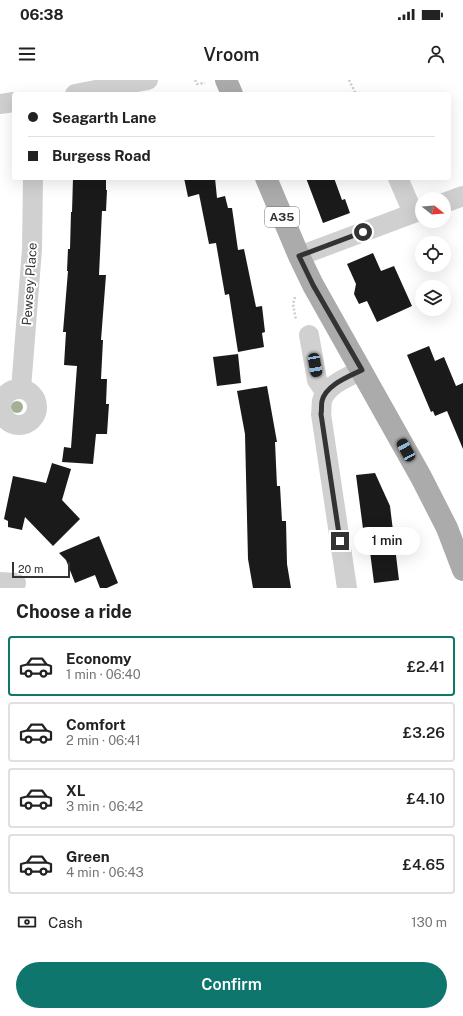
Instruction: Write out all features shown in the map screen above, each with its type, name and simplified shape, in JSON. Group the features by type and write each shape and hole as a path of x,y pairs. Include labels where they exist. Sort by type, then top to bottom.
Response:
{"main road":[{"path":"226,80 231,92"},
{"name":"A35","path":"267,180 299,256 332,319 422,477 446,528 463,570"}],"street":[{"path":"85,92 148,80"},
{"path":"0,104 12,102"},
{"name":"Pewsey Place","path":"21,389 32,249 33,180"},
{"path":"399,180 415,207"},
{"path":"451,200 463,196"},
{"path":"299,256 415,213"},
{"path":"309,335 318,380 326,393"},
{"path":"346,588 321,414 322,401 326,393 333,386 362,370"}],"path":[{"path":"195,80 197,84"},
{"path":"349,80 355,92"}],"building":[{"path":"73,180 106,180 106,211 102,211 99,275 106,275 101,340 103,340 101,379 107,379 106,404 109,404 107,434 96,434 93,464 62,462 64,447 71,448 77,366 64,365 66,332 63,332 68,271 68,249 70,249"},
{"path":"184,180 215,180 217,198 225,196 228,208 232,208 238,250 244,249 256,307 262,306 265,332 262,333 264,347 238,352 229,294 225,295 216,243 209,244 199,194 188,197"},
{"path":"307,180 335,180 342,200 345,199 350,213 323,223"},
{"path":"373,253 381,271 394,266 412,306 377,322 367,301 359,304 354,294 356,284 347,264"},
{"path":"429,346 435,361 444,357 456,386 463,383 463,449 447,411 435,416 433,411 431,412 407,355"},
{"path":"238,354 241,383 217,386 213,357"},
{"path":"267,386 277,442 275,442 277,486 280,486 282,521 286,521 287,564 291,588 253,588 248,559 245,434 237,391"},
{"path":"52,463 71,469 62,500 80,519 53,546 25,517 22,530 8,527 8,521 4,519 13,476 46,483"},
{"path":"375,473 390,506 399,580 374,583 369,544 365,544 356,475"},
{"path":"99,536 118,583 107,588 100,588 95,575 75,583 66,560 59,553"}],"route":[{"path":"340,541 321,414 322,401 326,393 333,386 362,370 313,285 299,256 363,232"}]}
